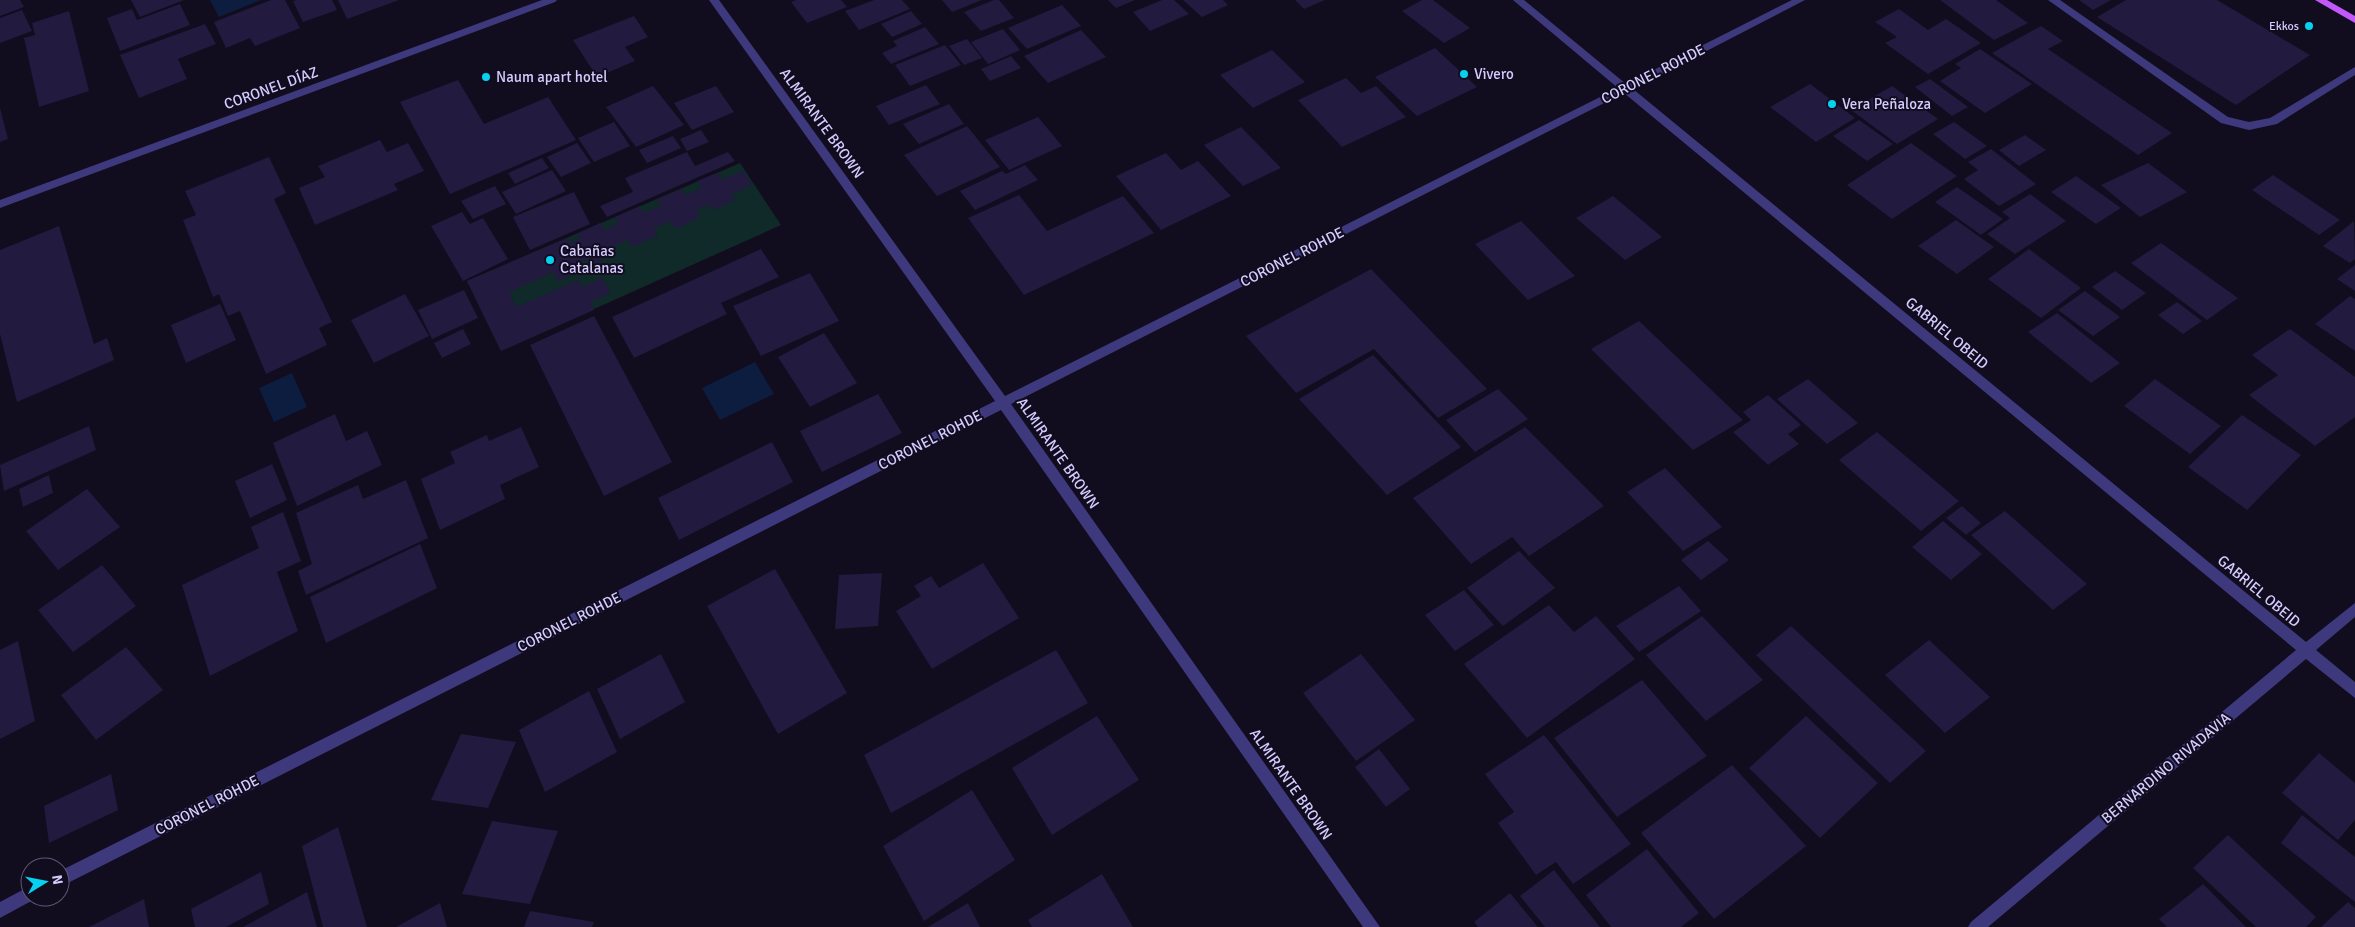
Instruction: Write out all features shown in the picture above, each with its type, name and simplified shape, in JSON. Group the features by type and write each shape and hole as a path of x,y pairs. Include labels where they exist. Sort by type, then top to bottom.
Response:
{"main road":[{"path":"2320,0 2355,20"}],"street":[{"name":"CORONEL DÍAZ","path":"0,204 552,0"},
{"name":"ALMIRANTE BROWN","path":"714,0 1002,403 1372,927"},
{"name":"GABRIEL OBEID","path":"1518,0 2355,691"},
{"name":"CORONEL ROHDE","path":"70,874 1800,0"},
{"path":"2053,0 2225,120 2248,126 2273,121 2355,70"},
{"name":"BERNARDINO RIVADAVIA","path":"1976,927 2355,609"},
{"path":"0,910 20,899"}],"green space":[{"path":"740,163 781,225 501,351 467,281"}],"water":[{"path":"210,0 261,0 219,17"},
{"path":"755,362 774,394 720,420 702,388"},
{"path":"292,373 307,407 274,422 259,388"}],"building":[{"path":"0,0 20,0 24,7 0,16"},
{"path":"131,0 184,0 140,17"},
{"path":"271,0 285,0 300,28 255,46 250,38 226,48 214,22"},
{"path":"332,0 337,10 303,22 293,1"},
{"path":"338,0 399,0 347,19"},
{"path":"796,0 841,0 847,7 807,23 791,2"},
{"path":"874,0 902,0 910,9 859,30 845,11"},
{"path":"942,0 982,0 952,12"},
{"path":"994,0 999,0 1014,18 981,31 964,12"},
{"path":"1108,0 1135,0 1116,8"},
{"path":"1162,0 1174,0 1189,14 1150,31 1133,12"},
{"path":"1183,0 1223,0 1228,5 1202,17"},
{"path":"1295,0 1325,0 1304,9"},
{"path":"1422,0 1433,0 1470,28 1444,43 1402,11"},
{"path":"1940,0 1996,0 2028,23 1994,40"},
{"path":"2079,0 2111,0 2093,10"},
{"path":"2126,0 2217,0 2310,55 2236,105 2097,17"},
{"path":"180,4 190,25 120,51 107,18 132,9 137,20"},
{"path":"1062,5 1081,26 1027,49 1008,28"},
{"path":"1899,9 1928,30 1946,19 1981,43 1928,74 1885,43 1897,37 1875,22"},
{"path":"22,10 32,31 0,43 0,18"},
{"path":"69,11 89,91 39,107 24,38 35,35 32,23"},
{"path":"911,11 922,24 892,37 881,24"},
{"path":"634,16 648,37 625,47 635,61 597,77 573,40"},
{"path":"205,24 216,44 178,59 187,79 139,98 120,55"},
{"path":"2041,26 2063,41 2048,49 2172,133 2138,155 1992,53"},
{"path":"925,27 939,44 891,64 882,53 897,46 893,41"},
{"path":"1003,29 1020,50 988,64 971,42"},
{"path":"1081,30 1106,57 1048,83 1024,56"},
{"path":"967,39 982,58 964,65 949,46"},
{"path":"945,45 961,65 910,86 895,65"},
{"path":"1435,48 1477,87 1417,116 1375,77"},
{"path":"1980,49 2032,84 1985,113 1940,81 1961,68 1955,64"},
{"path":"1272,50 1305,82 1253,108 1220,75"},
{"path":"1011,56 1021,68 990,81 981,69"},
{"path":"1346,78 1361,93 1376,86 1406,117 1342,147 1298,100"},
{"path":"1930,79 1968,107 1952,116 1915,87"},
{"path":"458,80 484,124 548,97 576,140 450,194 400,102"},
{"path":"1810,84 1855,118 1816,142 1770,107"},
{"path":"926,85 940,104 889,125 876,106"},
{"path":"653,86 684,125 636,147 606,107"},
{"path":"716,86 734,112 692,130 674,103"},
{"path":"1892,86 1938,119 1897,144 1851,110"},
{"path":"949,104 964,124 919,144 903,124"},
{"path":"0,108 8,139 0,142"},
{"path":"1038,117 1062,146 1009,170 985,140"},
{"path":"1859,120 1893,144 1867,161 1833,136"},
{"path":"614,122 630,146 594,162 578,138"},
{"path":"1954,122 1987,146 1965,159 1933,134"},
{"path":"967,126 1000,167 937,196 904,155"},
{"path":"1241,127 1281,168 1243,186 1204,145"},
{"path":"701,130 709,142 687,151 680,139"},
{"path":"2025,135 2046,150 2019,166 1999,150"},
{"path":"673,136 681,148 647,163 639,150"},
{"path":"380,140 387,152 408,143 424,171 394,184 398,190 315,225 299,188 325,177 318,166"},
{"path":"577,143 591,163 561,177 547,157"},
{"path":"1911,143 1957,176 1892,219 1847,185"},
{"path":"1991,149 2036,184 1999,206 1964,179 1978,170 1968,162"},
{"path":"687,152 695,166 728,152 735,161 607,217 600,206 633,192 625,178"},
{"path":"1166,153 1181,170 1198,161 1231,196 1161,230 1116,176"},
{"path":"269,157 286,193 274,199 332,322 319,328 327,345 266,374 240,311 228,316 219,294 213,297 183,220 196,215 185,191"},
{"path":"542,158 549,168 515,184 508,173"},
{"path":"2148,163 2187,192 2140,217 2101,185"},
{"path":"1025,165 1038,180 975,210 960,191 1002,171 1006,174"},
{"path":"552,170 566,191 516,214 502,192"},
{"name":"Cabañas Catalanas","path":"743,171 752,185 731,194 735,200 713,210 710,204 696,210 700,217 675,229 671,221 654,228 658,235 632,247 628,240 613,246 617,253 594,263 591,258 580,263 583,270 558,281 553,272 509,292 516,307 578,280 582,287 603,278 610,293 590,302 594,310 501,351 467,281 567,238 570,244 580,239 577,234 600,223 604,230 618,224 615,217 640,206 644,213 661,206 657,199 682,189 686,195 702,188 697,181 717,173 722,180"},
{"path":"2273,175 2340,220 2319,235 2252,190"},
{"path":"2076,176 2121,208 2096,224 2051,192"},
{"path":"495,186 506,204 473,219 461,201"},
{"path":"1957,187 2003,219 1981,235 1935,202"},
{"path":"574,192 590,224 530,250 513,217"},
{"path":"2030,194 2066,221 2015,254 1987,234 2010,218 2002,212"},
{"path":"1019,195 1047,231 1123,196 1154,233 1024,295 968,218"},
{"path":"1613,196 1662,237 1625,260 1576,218"},
{"path":"462,212 470,224 483,218 508,259 463,281 431,226"},
{"path":"1956,220 1994,247 1957,274 1918,246"},
{"path":"1521,221 1575,276 1528,300 1475,244"},
{"path":"2354,221 2355,259 2350,263 2323,246"},
{"path":"59,226 94,344 107,338 114,360 17,402 0,334 0,250"},
{"path":"2161,243 2238,298 2207,320 2131,263"},
{"path":"761,249 779,277 721,303 727,314 634,358 612,317"},
{"path":"2029,249 2081,288 2041,318 1988,279"},
{"path":"2355,265 2355,291 2337,279"},
{"path":"1371,269 1487,389 1438,418 1374,349 1296,393 1246,336"},
{"path":"2115,271 2146,293 2122,310 2092,287"},
{"path":"810,273 839,321 761,356 733,306"},
{"path":"464,290 478,318 432,339 418,310"},
{"path":"2085,291 2120,317 2093,336 2058,310"},
{"path":"405,294 429,336 374,363 351,320"},
{"path":"2350,296 2355,299 2355,351 2315,324"},
{"path":"2177,302 2202,321 2183,334 2158,315"},
{"path":"220,304 236,340 186,363 171,325"},
{"path":"2057,313 2120,363 2091,383 2028,332"},
{"path":"594,316 672,462 604,496 530,345"},
{"path":"1639,321 1743,420 1693,450 1591,349"},
{"path":"463,329 471,344 442,358 434,343"},
{"path":"2290,329 2355,377 2355,417 2315,446 2249,395 2278,375 2252,355"},
{"path":"824,333 857,383 810,407 778,357"},
{"path":"1373,355 1461,447 1387,495 1299,399"},
{"path":"1808,379 1858,423 1827,444 1777,399"},
{"path":"2155,379 2221,426 2190,454 2124,406"},
{"path":"1498,389 1528,419 1475,452 1446,420"},
{"path":"878,394 902,433 822,472 800,431"},
{"path":"1768,395 1801,425 1788,434 1799,444 1768,465 1733,432 1751,420 1743,412"},
{"path":"335,414 346,441 367,431 382,465 297,506 273,443"},
{"path":"2242,415 2301,455 2247,510 2188,467"},
{"path":"89,426 96,450 4,491 0,465"},
{"path":"521,427 539,467 500,485 505,499 440,530 421,479 455,463 450,452 487,435 489,441"},
{"path":"1525,427 1604,506 1529,556 1512,537 1471,564 1413,498"},
{"path":"1877,432 1959,501 1921,531 1839,460"},
{"path":"772,442 793,482 679,540 658,498"},
{"path":"272,464 287,500 250,518 235,481"},
{"path":"1665,468 1722,527 1683,551 1627,492"},
{"path":"49,475 53,493 23,507 19,489"},
{"path":"406,480 428,538 306,595 298,571 312,564 296,513 358,485 363,499"},
{"path":"87,489 120,527 58,570 26,531"},
{"path":"1962,506 1981,523 1966,535 1946,518"},
{"path":"2005,511 2087,584 2053,610 1971,535"},
{"path":"283,512 301,561 277,572 298,631 210,676 182,585 259,548 251,527"},
{"path":"1943,521 1982,554 1951,580 1912,547"},
{"path":"1708,541 1729,560 1701,580 1681,560"},
{"path":"420,544 437,588 326,643 310,597"},
{"path":"1519,551 1555,588 1503,626 1467,588"},
{"path":"983,563 1019,618 932,669 896,611 921,596 914,586 931,576 939,588"},
{"path":"102,565 136,606 73,652 38,610"},
{"path":"775,569 847,693 778,734 707,606"},
{"path":"882,573 878,626 835,629 839,575"},
{"path":"1679,586 1701,611 1639,652 1616,626"},
{"path":"1464,590 1494,625 1455,651 1425,615"},
{"path":"1549,605 1574,632 1596,616 1635,659 1527,738 1464,664"},
{"path":"1702,616 1763,680 1706,721 1646,655"},
{"path":"1791,626 1926,751 1890,783 1756,655"},
{"path":"1929,640 1990,697 1945,733 1885,675"},
{"path":"18,641 35,721 0,739 0,650"},
{"path":"126,647 163,690 96,740 61,695"},
{"path":"1056,650 1088,703 891,813 864,755"},
{"path":"661,654 685,702 620,739 597,689"},
{"path":"1361,654 1415,720 1356,761 1303,693"},
{"path":"1642,680 1707,756 1617,817 1554,738"},
{"path":"589,691 617,752 545,792 519,730"},
{"path":"1097,716 1139,780 1052,835 1012,768"},
{"path":"1806,716 1878,783 1820,838 1749,768"},
{"path":"461,734 516,742 488,808 431,800"},
{"path":"1544,735 1631,844 1573,884 1556,862 1536,875 1498,823 1514,812 1485,774"},
{"path":"1379,749 1410,789 1386,807 1355,767"},
{"path":"2319,753 2355,783 2355,820 2338,840 2282,793"},
{"path":"1732,765 1806,846 1714,919 1641,833"},
{"path":"111,774 118,810 49,843 44,806"},
{"path":"972,790 1015,860 924,921 883,846"},
{"path":"2302,815 2355,857 2355,902 2281,843"},
{"path":"492,821 558,831 530,904 462,894"},
{"path":"338,827 367,927 323,927 302,846"},
{"path":"2228,835 2316,917 2306,927 2256,927 2193,868"},
{"path":"1647,849 1699,913 1681,927 1611,927 1586,895"},
{"path":"1554,870 1600,927 1545,927 1520,896"},
{"path":"261,872 269,904 226,927 195,927 191,909"},
{"path":"1102,874 1133,927 1032,927 1028,920"},
{"path":"2203,884 2246,927 2167,927 2159,919"},
{"path":"307,892 317,927 243,927"},
{"path":"1510,893 1538,927 1478,927 1474,922"},
{"path":"144,899 149,927 89,927"},
{"path":"2348,902 2355,908 2355,927 2321,927"},
{"path":"440,903 447,927 396,927"},
{"path":"968,903 980,927 928,927"},
{"path":"530,911 594,922 592,927 524,927"}],"place":[{"name":"Ekkos","path":"2309,26"},
{"name":"Vivero","path":"1464,74"},
{"name":"Naum apart hotel","path":"486,77"},
{"name":"Vera Peñaloza","path":"1832,104"},
{"name":"Cabañas Catalanas","path":"550,260"}]}
